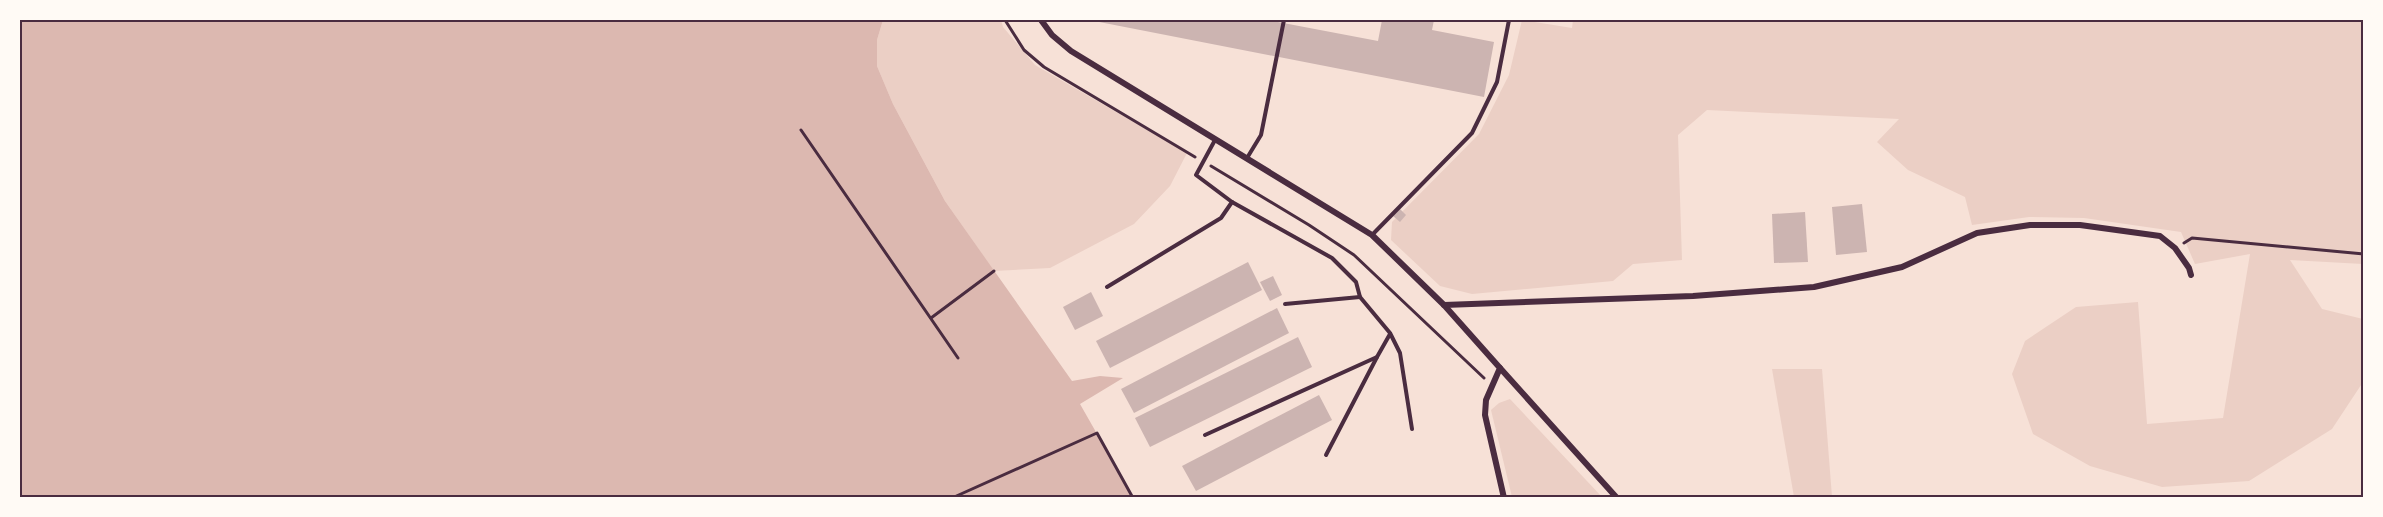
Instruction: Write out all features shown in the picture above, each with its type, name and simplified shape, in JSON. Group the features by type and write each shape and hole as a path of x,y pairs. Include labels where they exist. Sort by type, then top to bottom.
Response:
{"street":[{"path":"1041,20 1052,35 1071,51 1372,235 1444,305 1617,498"},
{"path":"1444,305 1693,296 1814,286 1902,267 1977,233 2030,225 2079,225 2160,236 2175,248 2189,268 2191,275"},
{"path":"1500,368 1486,400 1485,415 1504,498"}],"lane":[{"path":"1247,158 1261,135 1284,20"},
{"path":"1372,235 1472,133 1497,82 1509,20"},
{"path":"1216,139 1196,175 1232,202 1332,258 1356,282 1360,297 1390,333 1400,353 1412,429"},
{"path":"1107,287 1221,218 1232,202"},
{"path":"1285,304 1360,297"},
{"path":"1326,455 1390,333"},
{"path":"1205,435 1377,357"}],"path":[{"path":"1005,20 1024,50 1044,67 1309,225 1354,255 1491,385"},
{"path":"801,130 958,358"},
{"path":"2175,248 2192,238 2364,254"},
{"path":"931,318 994,272"},
{"path":"952,498 1096,433 1133,498"}],"shaded area":[{"path":"20,20 883,20 877,40 877,66 893,104 945,201 1072,381 1100,376 1123,378 1080,404 1133,497 20,497"},
{"path":"883,20 1001,20 1003,27 1035,65 1187,153 1170,186 1134,224 1050,268 994,271 945,201 893,104 877,66 877,40"},
{"path":"1522,20 1572,28 1573,20 2363,20 2363,264 2290,260 2322,309 2363,319 2363,382 2332,429 2249,481 2162,487 2090,466 2033,434 2012,374 2025,341 2076,307 2138,302 2147,424 2223,418 2250,254 2195,264 2181,232 2084,218 2029,217 1972,225 1965,197 1908,170 1877,142 1899,119 1707,110 1678,135 1682,260 1633,264 1613,281 1472,294 1440,286 1391,240 1392,222 1479,134 1509,75"},
{"path":"1772,369 1822,369 1832,497 1794,497"},
{"path":"1510,399 1602,497 1512,497 1491,410 1499,403"}],"building":[{"path":"1089,20 1268,20 1378,41 1382,20 1434,20 1432,30 1494,42 1484,97"},
{"path":"1862,204 1867,252 1836,255 1832,207"},
{"path":"1400,209 1406,215 1400,222 1393,216"},
{"path":"1805,212 1808,262 1774,263 1772,214"},
{"path":"1248,262 1262,290 1110,368 1096,341"},
{"path":"1273,276 1282,295 1270,301 1260,282"},
{"path":"1091,292 1103,316 1075,330 1063,307"},
{"path":"1277,308 1289,333 1134,413 1121,389"},
{"path":"1298,337 1312,367 1150,447 1135,418"},
{"path":"1319,395 1332,420 1196,491 1182,466"}]}
